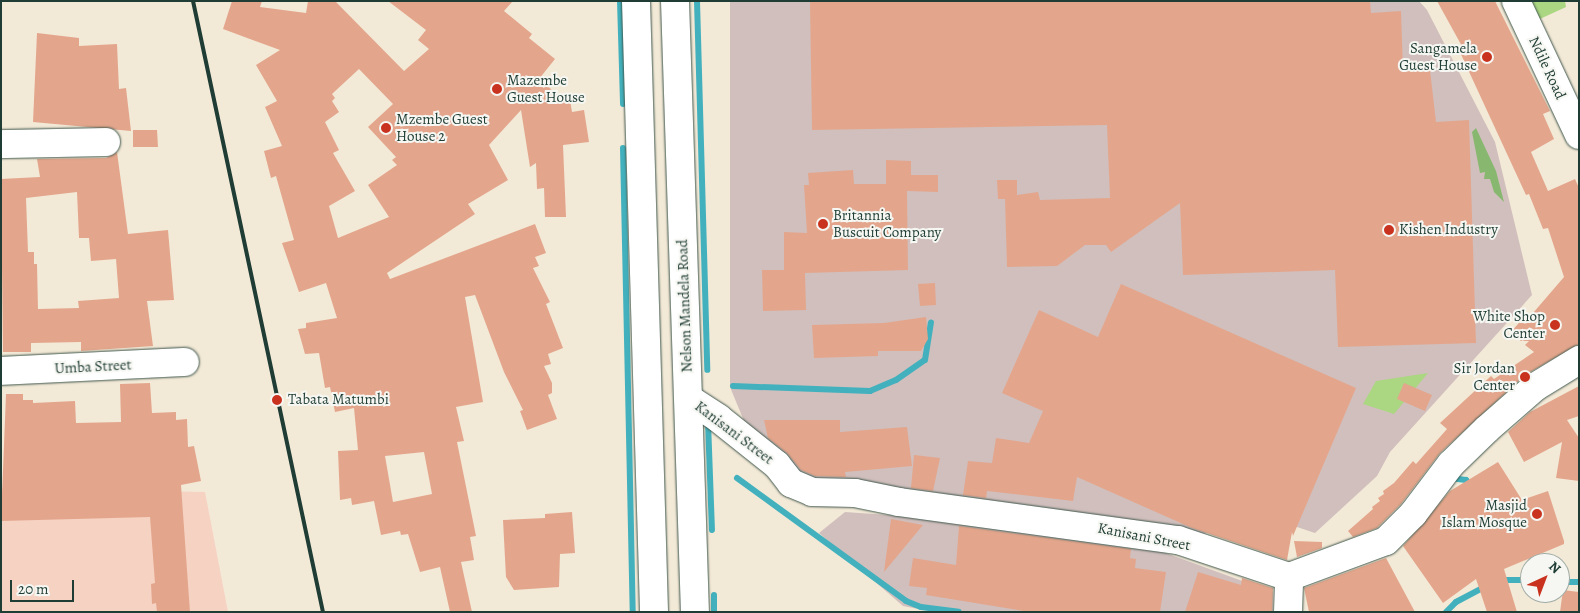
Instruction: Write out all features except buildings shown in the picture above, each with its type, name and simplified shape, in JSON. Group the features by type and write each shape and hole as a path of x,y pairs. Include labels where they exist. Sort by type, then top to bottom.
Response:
{"street":[{"path":"636,1 654,612"},
{"name":"Nelson Mandela Road","path":"674,1 695,612"},
{"name":"Ndile Road","path":"1516,1 1579,135"},
{"path":"1,144 106,142"},
{"path":"1288,612 1289,578 1386,541 1413,514 1451,464 1487,429 1535,387 1579,360"},
{"name":"Umba Street","path":"1,371 184,362"},
{"name":"Kanisani Street","path":"689,399 718,418 777,465 791,484 812,492 855,493 899,502 1178,540 1289,578"}],"shaded area":[{"path":"730,1 1419,1 1427,10 1495,142 1532,295 1390,452 1377,476 1315,533 1246,510 1204,534 1165,524 802,485 749,433 730,387"},
{"path":"1,488 205,492 228,612 1,612"},
{"path":"845,512 932,518 1160,551 1273,592 1273,612 934,612 903,606 819,533"}],"green space":[{"path":"1522,1 1565,1 1566,7 1531,23"},
{"path":"1476,128 1496,171 1504,202 1494,192 1490,179 1484,179 1485,172 1480,173 1472,132"},
{"path":"1428,373 1394,414 1363,404 1376,381"}],"waterway":[{"path":"620,1 623,104"},
{"path":"697,1 707,370"},
{"path":"623,148 633,612"},
{"path":"733,386 870,391 896,380 925,360 931,322"},
{"path":"708,422 712,530"},
{"path":"737,478 906,601 921,607 959,612"},
{"path":"1450,478 1466,480 1472,487"},
{"path":"1500,580 1520,580"},
{"path":"1570,582 1579,582"},
{"path":"1446,612 1456,602 1486,586"},
{"path":"714,595 714,612"}],"railway":[{"path":"193,1 323,612"}],"place":[{"name":"Sangamela Guest House","path":"1487,57"},
{"name":"Mazembe Guest House","path":"497,89"},
{"name":"Mzembe Guest House 2","path":"386,128"},
{"name":"Britannia Buscuit Company","path":"823,224"},
{"name":"Kishen Industry","path":"1389,230"},
{"name":"White Shop Center","path":"1555,325"},
{"name":"Sir Jordan Center","path":"1525,377"},
{"name":"Tabata Matumbi","path":"277,400"},
{"name":"Masjid Islam Mosque","path":"1537,514"}]}
